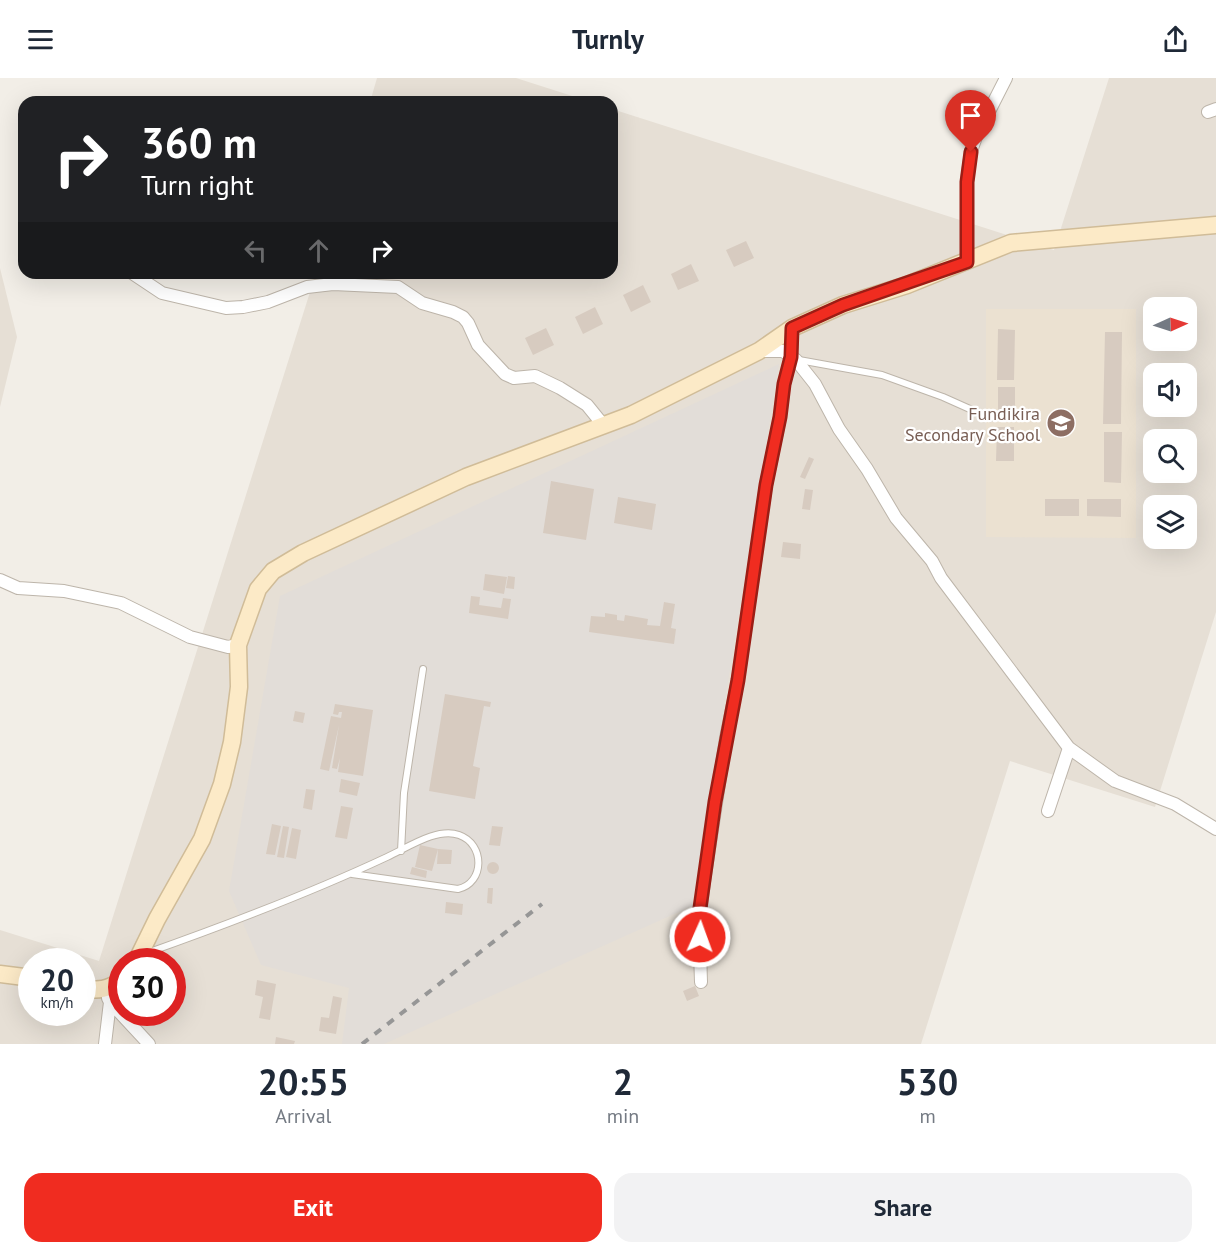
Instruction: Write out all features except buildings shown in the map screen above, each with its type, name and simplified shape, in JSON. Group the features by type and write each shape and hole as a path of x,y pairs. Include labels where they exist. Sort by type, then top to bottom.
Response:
{"street":[{"path":"967,262 967,182 971,152 976,137 1006,78"},
{"path":"143,948 156,919 202,839 222,784 234,731 239,687 238,645 258,590 273,571 303,553 466,477 604,426 759,351 792,328 843,305 967,262 1011,243 1216,225"},
{"path":"141,279 162,293 226,308 268,302 307,287 333,284 398,287 422,303 453,312 463,318 468,323 478,345 505,374 514,378 535,376 560,388 587,405 604,426"},
{"path":"701,982 699,921 704,882 726,738 738,680 766,485 780,417 784,384 793,358 792,328"},
{"path":"759,351 783,351 793,358 815,384 839,429 867,469 896,518 932,561 941,578 1069,748 1115,781 1175,804 1216,829"},
{"path":"0,580 18,588 64,591 121,603 190,637 228,647 238,645"},
{"path":"1048,811 1069,748"},
{"path":"0,974 18,976"},
{"path":"96,993 106,996 148,1044"},
{"path":"105,1044 106,996 108,993"}],"lane":[{"path":"793,358 882,375 943,397 990,418"},
{"path":"401,851 404,793 423,669"},
{"path":"164,948 352,874 432,836 449,833 466,839 477,853 479,870 470,884 458,889 352,874"}],"shaded area":[{"path":"377,78 516,78 572,96 372,96"},
{"path":"1109,78 1216,78 1216,612 1155,807 1010,761 921,1044 0,1044 0,930 57,948 18,948 18,1026 96,1026 96,960 99,961 314,279 618,279 618,111 1054,250"},
{"path":"0,268 17,337 0,407"},
{"name":"Fundikira Secondary School","path":"986,309 1136,309 1136,538 986,537"},
{"path":"779,364 692,906 384,1044 342,1044 349,988 261,965 229,891 280,596"}],"railway":[{"path":"362,1044 542,904"}],"place":[{"name":"Fundikira Secondary School","path":"1061,423"}],"route":[{"path":"700,937 700,908 715,802 738,680 766,485 791,357 794,330 792,328 843,305 907,285 967,262 967,182 971,152"}]}
